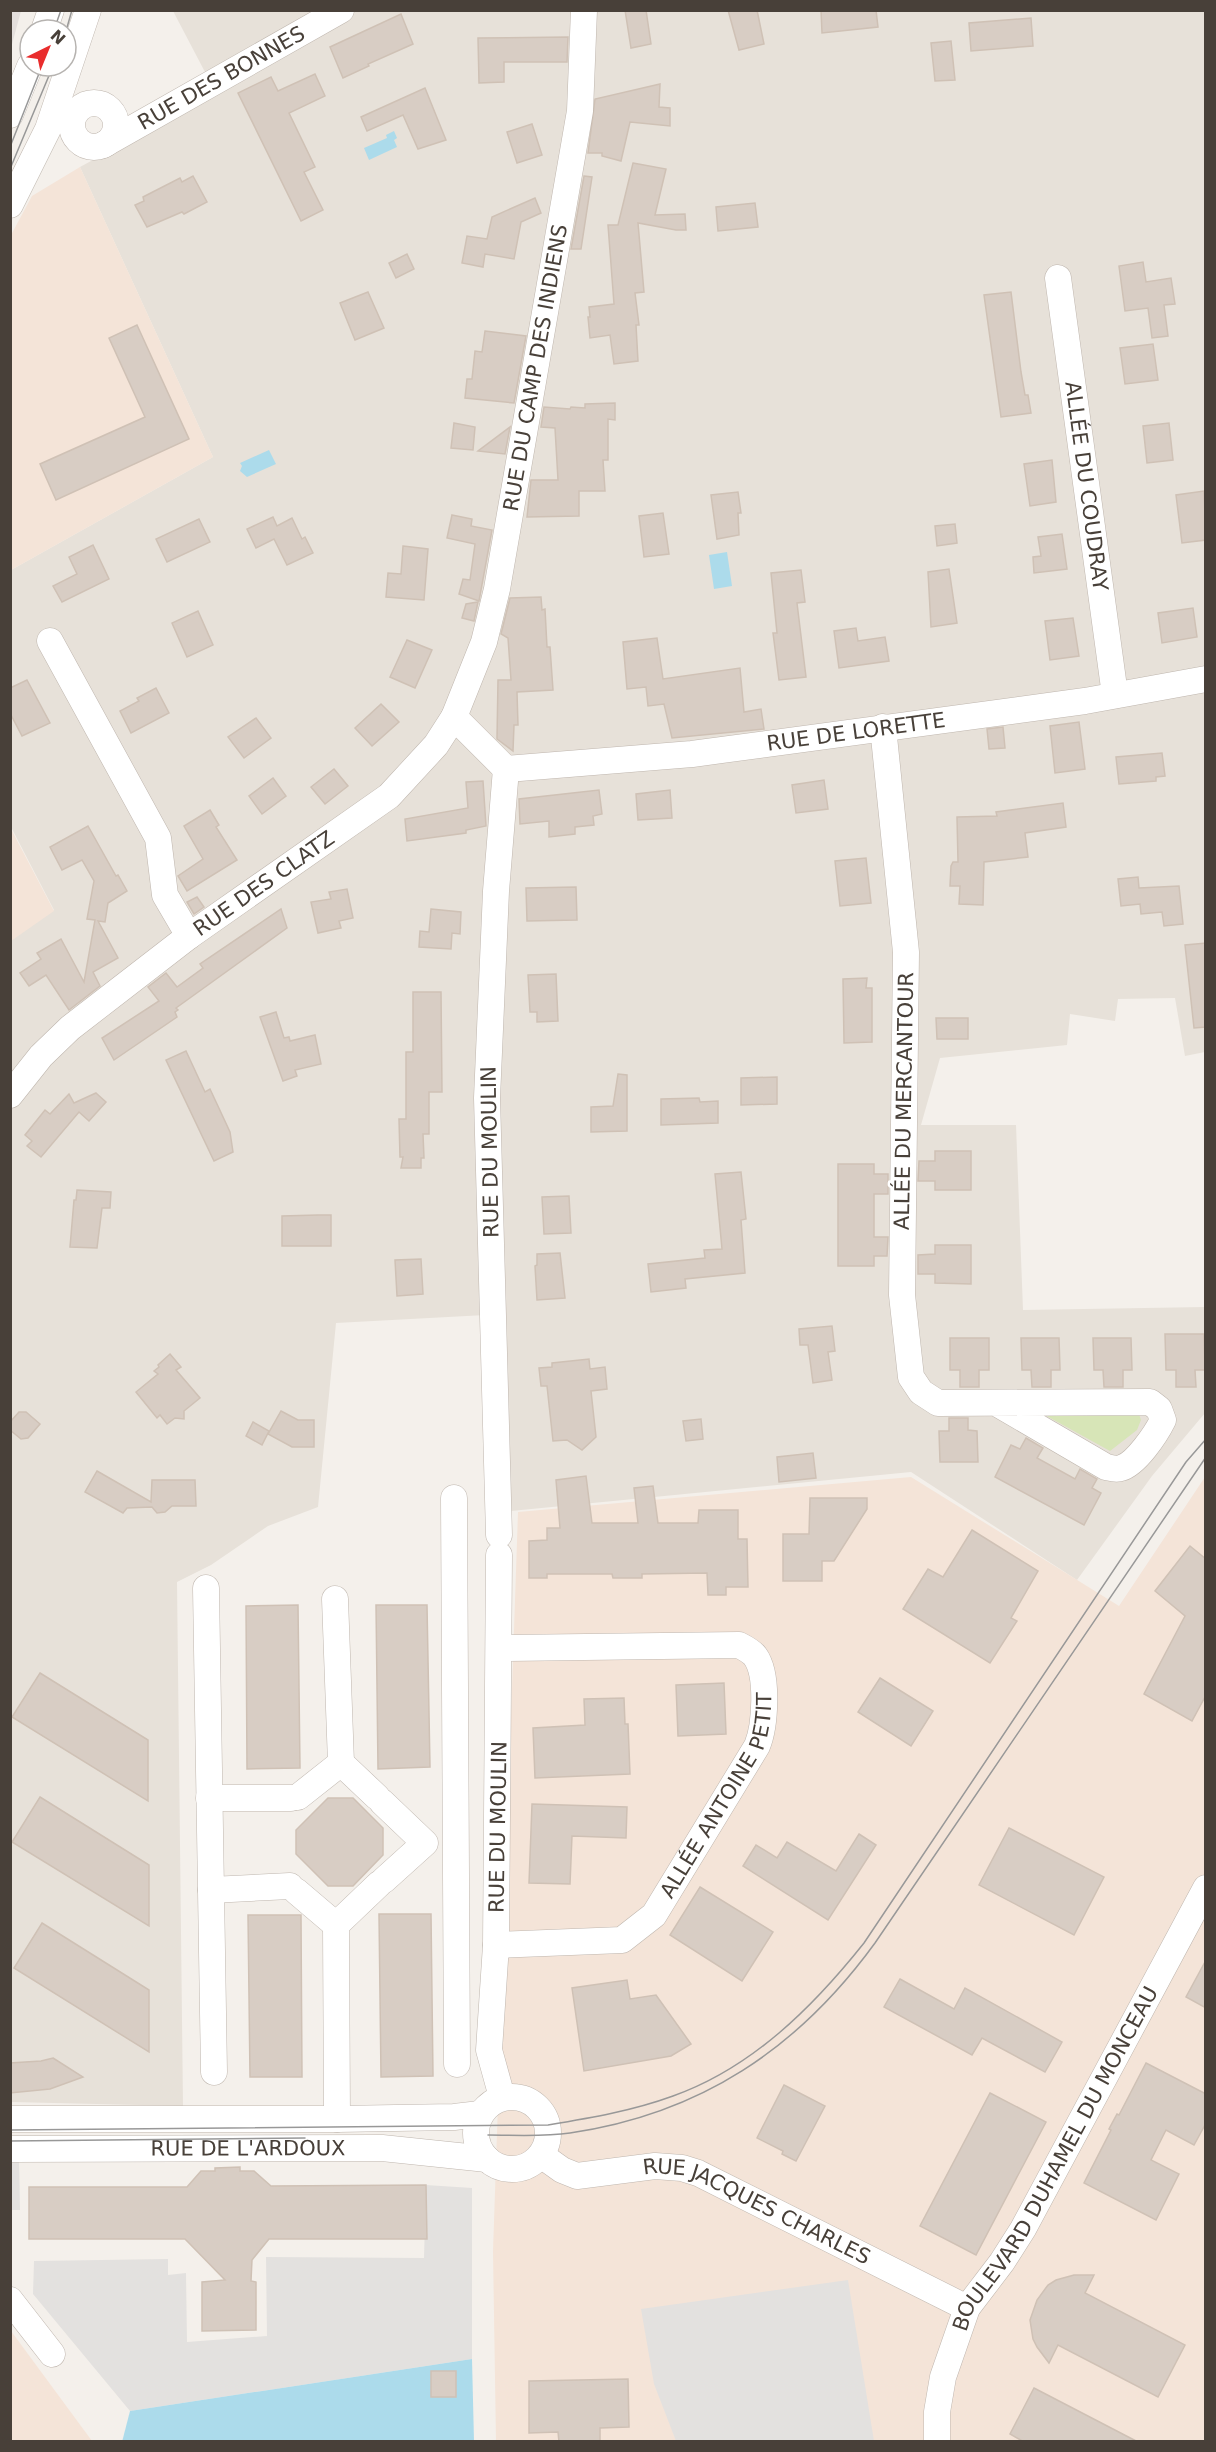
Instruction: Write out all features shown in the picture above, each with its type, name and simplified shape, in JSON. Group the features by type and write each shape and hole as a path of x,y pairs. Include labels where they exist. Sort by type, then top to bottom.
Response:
{"street":[{"path":"10,205 48,129 88,10"},
{"name":"RUE DES BONNES","path":"103,145 341,10"},
{"name":"RUE DU CAMP DES INDIENS","path":"454,717 484,642 497,589 580,111 584,10"},
{"path":"10,115 25,78"},
{"name":"ALLÉE DU COUDRAY","path":"1058,278 1115,695"},
{"path":"50,641 158,838 165,895 189,936"},
{"name":"RUE DE LORETTE","path":"506,769 692,754 1115,695 1206,679"},
{"path":"454,717 506,769"},
{"name":"RUE DES CLATZ","path":"10,1095 41,1056 70,1028 189,936 389,795 436,745 454,717"},
{"name":"ALLÉE DU MERCANTOUR","path":"883,727 906,952 902,1295 911,1377 921,1392 938,1403 1150,1402 1159,1409 1163,1420 1156,1435 1128,1465 1119,1469 1106,1467 998,1404"},
{"name":"RUE DU MOULIN","path":"502,2097 489,2050 496,1945 500,1648 488,1098 496,891 506,769"},
{"path":"454,1498 457,2064"},
{"path":"206,1588 214,2072"},
{"path":"335,1599 341,1763 425,1843"},
{"name":"ALLÉE ANTOINE PETIT","path":"496,1945 622,1940 654,1915 757,1746 761,1736 764,1685 755,1656 739,1645 500,1648"},
{"path":"210,1798 295,1797 341,1763"},
{"path":"337,2119 336,1925 425,1843 456,1840"},
{"path":"211,1890 293,1888 336,1925"},
{"name":"BOULEVARD DUHAMEL DU MONCEAU","path":"937,2442 937,2412 943,2377 967,2308 1002,2262 1023,2229 1206,1888"},
{"path":"514,2096 536,2105 543,2114 548,2135 541,2155 534,2162 516,2169 498,2166 487,2160 481,2153 475,2136 480,2114 493,2101 502,2097 514,2096"},
{"name":"RUE DE L'ARDOUX","path":"10,2119 337,2119 454,2117 480,2114"},
{"name":"RUE DE L'ARDOUX","path":"10,2149 382,2148 487,2160"},
{"name":"RUE JACQUES CHARLES","path":"541,2155 562,2170 577,2176 655,2166 682,2168 698,2173 967,2308"},
{"path":"10,2300 52,2354"}],"shaded area":[{"path":"10,11 21,11 11,48"},
{"path":"173,11 1205,11 1205,1052 1185,1056 1175,998 1118,999 1115,1021 1070,1014 1067,1045 940,1058 921,1125 1016,1125 1023,1310 1205,1307 1205,1413 1152,1476 1077,1580 911,1472 511,1511 504,1314 336,1323 318,1507 268,1526 211,1565 177,1582 183,2106 11,2102 10,941 54,910 11,827 11,570 213,457 80,167 216,93"},
{"path":"80,167 213,457 11,570 11,235 32,196"},
{"path":"10,827 54,911 11,941 10,941"},
{"path":"911,1477 1119,1606 1205,1477 1205,2441 496,2442 493,2251 518,1512"},
{"path":"19,2158 20,2210 11,2210 11,2159"},
{"path":"426,2185 472,2188 472,2359 130,2411 33,2294 34,2261 168,2259 168,2275 186,2273 187,2342 267,2336 266,2257 424,2258"},
{"path":"848,2280 874,2441 676,2441 654,2384 641,2309"},
{"path":"11,2331 92,2441 11,2441"}],"green space":[{"path":"1043,1414 1139,1414 1141,1420 1137,1430 1110,1451"}],"water":[{"path":"394,131 397,147 369,160 364,148 387,138 386,135"},
{"path":"269,450 276,464 247,477 240,471 242,466 240,463"},
{"path":"727,552 732,586 714,589 709,555"},
{"path":"472,2359 474,2441 122,2442 130,2411"}],"building":[{"path":"625,10 646,10 651,44 631,48"},
{"path":"728,10 757,10 764,44 739,50"},
{"path":"821,10 876,10 878,27 822,33"},
{"path":"401,14 413,44 343,78 330,47"},
{"path":"1031,18 1033,46 971,51 969,23"},
{"path":"568,37 567,62 504,62 504,82 479,83 478,38"},
{"path":"951,41 955,80 935,81 931,43"},
{"path":"315,74 325,96 289,113 315,167 304,172 323,210 301,221 238,93 271,77 278,91"},
{"path":"660,84 659,107 670,108 670,126 630,122 621,161 602,156 602,153 588,153 595,99"},
{"path":"425,88 446,140 418,149 403,115 367,131 361,117"},
{"path":"532,124 542,155 517,163 507,132"},
{"path":"633,163 666,169 655,215 685,214 686,230 638,223 644,292 635,293 639,325 636,325 638,361 614,364 610,335 590,338 588,317 590,317 589,307 614,304 608,225 618,225"},
{"path":"193,176 207,202 184,214 182,212 147,227 135,205 144,201 143,197 180,178 182,182"},
{"path":"584,176 592,177 581,249 571,249"},
{"path":"535,198 541,213 521,222 514,259 485,254 483,267 462,263 467,236 487,239 492,217"},
{"path":"755,203 758,227 718,231 716,207"},
{"path":"407,254 414,269 396,278 389,263"},
{"path":"1143,262 1146,282 1171,278 1175,304 1164,305 1168,336 1152,338 1148,308 1125,311 1119,266"},
{"path":"368,292 384,328 355,340 340,303"},
{"path":"1011,292 1021,372 1031,413 1001,417 984,295"},
{"path":"137,325 189,439 56,500 40,464 145,417 109,338"},
{"path":"485,331 526,336 514,403 465,398 467,379 472,379 475,351 482,352"},
{"path":"1153,344 1158,380 1125,384 1120,348"},
{"path":"615,403 615,420 608,419 608,460 603,460 605,491 579,491 579,516 527,517 531,480 558,480 555,428 541,427 544,407 570,409 571,407 585,408 585,404"},
{"path":"454,423 475,427 473,450 451,448"},
{"path":"1169,423 1173,460 1147,463 1143,426"},
{"path":"510,427 505,454 478,451"},
{"path":"1052,460 1056,502 1030,506 1024,464"},
{"path":"1204,491 1206,540 1182,543 1176,495"},
{"path":"738,492 741,513 738,513 739,535 717,539 711,495"},
{"path":"663,513 669,554 644,557 639,516"},
{"path":"452,515 472,519 471,526 492,530 479,601 459,594 463,579 470,580 475,544 447,538"},
{"path":"273,517 277,526 292,518 302,539 305,537 313,553 287,565 274,539 256,548 247,529"},
{"path":"199,519 210,542 167,562 156,539"},
{"path":"955,524 957,543 937,546 935,526"},
{"path":"1062,534 1067,569 1034,573 1033,557 1041,556 1038,537"},
{"path":"93,545 109,579 62,602 53,586 77,574 69,557"},
{"path":"403,546 428,549 424,600 386,597 388,573 401,574"},
{"path":"949,569 957,623 931,627 928,572"},
{"path":"801,570 805,602 797,603 806,677 779,680 773,633 777,633 771,573"},
{"path":"541,597 542,610 545,609 547,647 550,647 553,690 517,692 518,725 514,725 513,751 497,739 498,680 511,680 508,638 501,634 510,598"},
{"path":"478,602 474,621 462,618 466,604"},
{"path":"1193,608 1197,637 1162,643 1158,613"},
{"path":"198,611 213,645 187,657 172,623"},
{"path":"1073,618 1079,656 1050,660 1045,621"},
{"path":"856,628 858,641 885,637 889,661 839,668 834,631"},
{"path":"657,638 663,679 740,668 744,712 761,709 764,729 672,738 664,704 648,706 646,687 627,689 623,642"},
{"path":"407,640 432,650 415,688 390,677"},
{"path":"27,680 50,723 22,736 10,713 10,688"},
{"path":"156,688 169,713 131,733 120,711 139,701 137,698"},
{"path":"381,704 399,722 372,746 355,728"},
{"path":"256,718 271,738 244,758 228,737"},
{"path":"1079,722 1085,769 1055,773 1050,726"},
{"path":"1003,727 1005,748 989,749 987,729"},
{"path":"1162,753 1165,776 1156,777 1156,781 1119,784 1116,757"},
{"path":"334,769 348,786 325,804 311,787"},
{"path":"273,778 286,796 262,814 249,796"},
{"path":"824,780 828,809 796,813 792,785"},
{"path":"483,781 486,826 466,830 466,833 407,841 405,819 468,808 466,782"},
{"path":"599,790 602,814 593,816 594,825 575,827 575,834 549,837 549,821 520,824 519,799"},
{"path":"670,790 672,818 638,820 636,794"},
{"path":"1063,803 1066,827 1025,833 1028,857 984,862 983,905 959,904 960,886 950,886 951,866 953,862 958,862 957,817 997,816 996,812"},
{"path":"210,810 219,825 216,827 237,860 187,891 178,876 203,859 184,826"},
{"path":"88,826 127,891 108,903 105,922 98,921 118,958 93,972 100,986 69,1010 46,975 29,986 20,973 41,959 37,953 61,939 84,982 95,920 87,919 94,881 82,860 62,870 50,847"},
{"path":"866,858 871,903 840,906 835,861"},
{"path":"1138,877 1139,888 1179,886 1183,924 1164,926 1162,912 1141,914 1140,904 1121,906 1118,879"},
{"path":"576,887 577,920 527,921 526,888"},
{"path":"347,889 353,918 339,921 341,928 318,933 311,902 331,899 329,892"},
{"path":"197,897 204,907 194,914 187,902"},
{"path":"281,909 287,928 176,1008 177,1017 114,1060 102,1038 159,1001 148,987 166,973 177,987 203,968 200,964"},
{"path":"431,909 461,912 460,934 452,933 451,949 419,947 420,931 429,932"},
{"path":"1206,943 1206,1027 1194,1028 1185,945"},
{"path":"556,974 558,1021 537,1022 537,1012 530,1012 528,975"},
{"path":"867,978 866,988 872,988 872,1042 844,1043 843,979"},
{"path":"413,992 441,992 442,1092 429,1092 429,1134 423,1134 424,1158 421,1158 421,1168 401,1168 403,1157 400,1157 399,1119 406,1119 406,1052 413,1052"},
{"path":"276,1012 284,1038 289,1037 290,1041 315,1035 321,1064 295,1070 297,1076 283,1081 260,1017"},
{"path":"936,1018 968,1018 968,1039 937,1039"},
{"path":"186,1051 205,1092 210,1089 230,1132 233,1152 214,1161 166,1060"},
{"path":"618,1074 627,1075 627,1131 591,1132 591,1107 613,1106"},
{"path":"777,1077 777,1104 741,1105 741,1078"},
{"path":"96,1093 106,1102 89,1121 79,1112 41,1157 27,1146 32,1141 25,1135 45,1110 50,1114 69,1094 74,1103"},
{"path":"699,1098 700,1102 718,1101 718,1123 661,1125 661,1099"},
{"path":"935,1151 971,1151 971,1190 935,1190 935,1181 918,1181 919,1161 935,1161"},
{"path":"838,1164 874,1164 874,1174 888,1174 888,1194 874,1194 874,1237 888,1237 887,1256 874,1256 874,1266 838,1266"},
{"path":"741,1172 746,1219 741,1220 745,1273 685,1279 686,1288 651,1292 648,1264 705,1258 704,1250 722,1249 715,1174"},
{"path":"77,1190 111,1192 110,1208 102,1208 97,1248 70,1247"},
{"path":"569,1196 571,1233 544,1234 542,1197"},
{"path":"331,1215 331,1246 282,1246 282,1216"},
{"path":"935,1245 971,1245 971,1284 935,1283 935,1274 918,1274 918,1255 935,1254"},
{"path":"560,1253 565,1298 537,1300 535,1266 537,1265 537,1254"},
{"path":"421,1259 423,1294 397,1296 395,1260"},
{"path":"832,1326 835,1351 828,1352 832,1380 813,1383 808,1345 800,1345 799,1329"},
{"path":"1165,1334 1204,1334 1205,1370 1195,1370 1196,1387 1176,1387 1176,1370 1166,1370"},
{"path":"950,1338 989,1338 989,1370 979,1370 979,1387 960,1387 960,1370 950,1370"},
{"path":"1021,1338 1059,1338 1060,1370 1051,1370 1051,1387 1032,1387 1031,1370 1022,1370"},
{"path":"1093,1338 1131,1338 1132,1370 1123,1370 1123,1387 1104,1387 1103,1370 1094,1370"},
{"path":"170,1354 181,1367 176,1370 200,1398 184,1411 184,1419 175,1418 167,1424 160,1415 157,1418 136,1392 158,1374 154,1371"},
{"path":"589,1359 590,1369 605,1367 607,1389 591,1391 596,1437 582,1450 567,1440 553,1441 547,1386 541,1386 539,1368 552,1367 552,1363"},
{"path":"281,1411 298,1420 314,1420 314,1447 292,1447 268,1434"},
{"path":"19,1412 26,1412 40,1424 28,1438 21,1439 10,1430 10,1422"},
{"path":"949,1418 968,1418 968,1430 977,1431 978,1462 940,1462 939,1431 949,1431"},
{"path":"701,1419 703,1439 686,1441 683,1421"},
{"path":"253,1422 269,1431 262,1445 246,1436"},
{"path":"1026,1438 1043,1448 1037,1458 1075,1479 1080,1469 1097,1479 1092,1488 1101,1493 1084,1525 995,1477 1011,1445 1020,1449"},
{"path":"813,1453 816,1478 779,1482 777,1457"},
{"path":"97,1471 151,1502 152,1480 195,1480 196,1506 172,1506 165,1512 157,1513 152,1507 127,1508 123,1513 85,1492"},
{"path":"586,1476 592,1523 638,1523 634,1488 653,1486 658,1523 698,1523 699,1510 738,1510 738,1539 747,1539 748,1587 726,1587 726,1595 708,1595 707,1573 642,1574 642,1578 613,1578 612,1574 547,1574 547,1578 529,1578 529,1541 547,1540 547,1528 560,1528 556,1480"},
{"path":"810,1498 867,1498 867,1509 834,1561 822,1561 822,1581 783,1581 783,1534 809,1534"},
{"path":"972,1530 1038,1571 1011,1618 1017,1621 990,1663 903,1609 928,1569 943,1577"},
{"path":"1190,1546 1206,1559 1206,1695 1192,1721 1144,1694 1185,1616 1155,1591"},
{"path":"298,1605 300,1768 247,1769 246,1606"},
{"path":"376,1605 427,1605 430,1767 378,1769"},
{"path":"40,1673 148,1740 148,1801 12,1717"},
{"path":"880,1678 933,1711 911,1746 858,1712"},
{"path":"724,1683 726,1734 678,1736 676,1685"},
{"path":"624,1698 625,1724 628,1724 630,1774 535,1778 533,1728 585,1725 584,1699"},
{"path":"40,1797 149,1865 149,1926 12,1842"},
{"path":"328,1798 353,1798 383,1828 383,1855 353,1886 328,1886 296,1854 296,1830"},
{"path":"532,1804 627,1807 626,1838 572,1836 570,1884 529,1883"},
{"path":"1009,1828 1104,1877 1074,1935 979,1885"},
{"path":"859,1834 876,1845 828,1920 743,1866 756,1845 777,1858 787,1842 836,1871"},
{"path":"700,1887 773,1932 742,1981 670,1935"},
{"path":"379,1914 431,1914 433,2076 381,2077"},
{"path":"248,1915 301,1915 302,2077 250,2077"},
{"path":"42,1923 149,1990 149,2052 14,1968"},
{"path":"1206,1960 1206,2008 1186,1997"},
{"path":"900,1979 954,2009 965,1988 1062,2042 1045,2072 982,2038 972,2055 884,2007"},
{"path":"627,1980 630,1999 656,1995 691,2044 671,2056 584,2071 572,1988"},
{"path":"53,2058 83,2077 50,2089 10,2093 10,2063"},
{"path":"1146,2063 1206,2094 1206,2123 1194,2145 1166,2130 1151,2160 1179,2174 1156,2220 1084,2183 1111,2130 1109,2129 1117,2114 1119,2115"},
{"path":"784,2085 825,2106 796,2161 782,2154 783,2151 757,2138"},
{"path":"990,2093 1046,2122 976,2255 920,2226"},
{"path":"240,2167 240,2171 254,2171 271,2186 426,2185 427,2239 269,2239 252,2260 251,2281 256,2282 256,2330 202,2331 202,2282 225,2280 185,2239 29,2239 29,2187 187,2187 201,2171"},
{"path":"1074,2275 1094,2275 1085,2293 1185,2345 1158,2397 1058,2345 1049,2363 1037,2347 1033,2339 1030,2320 1037,2300 1048,2285"},
{"path":"431,2371 456,2371 456,2397 431,2397"},
{"path":"628,2379 629,2427 600,2428 600,2442 559,2442 558,2432 529,2433 529,2381"},
{"path":"1034,2388 1138,2442 1024,2442 1010,2434"}],"tram line":[{"path":"58,18 61,10"},
{"path":"70,18 72,10"},
{"path":"10,147 37,78"},
{"path":"10,169 48,78"},
{"path":"10,2130 548,2125 642,2106 702,2084 729,2069 755,2052 802,2012 864,1943 1186,1462 1206,1439"},
{"path":"488,2135 570,2133 617,2124 662,2110 742,2071 779,2045 813,2015 845,1981 875,1943 1206,1457"},
{"path":"10,2141 305,2138"}]}
